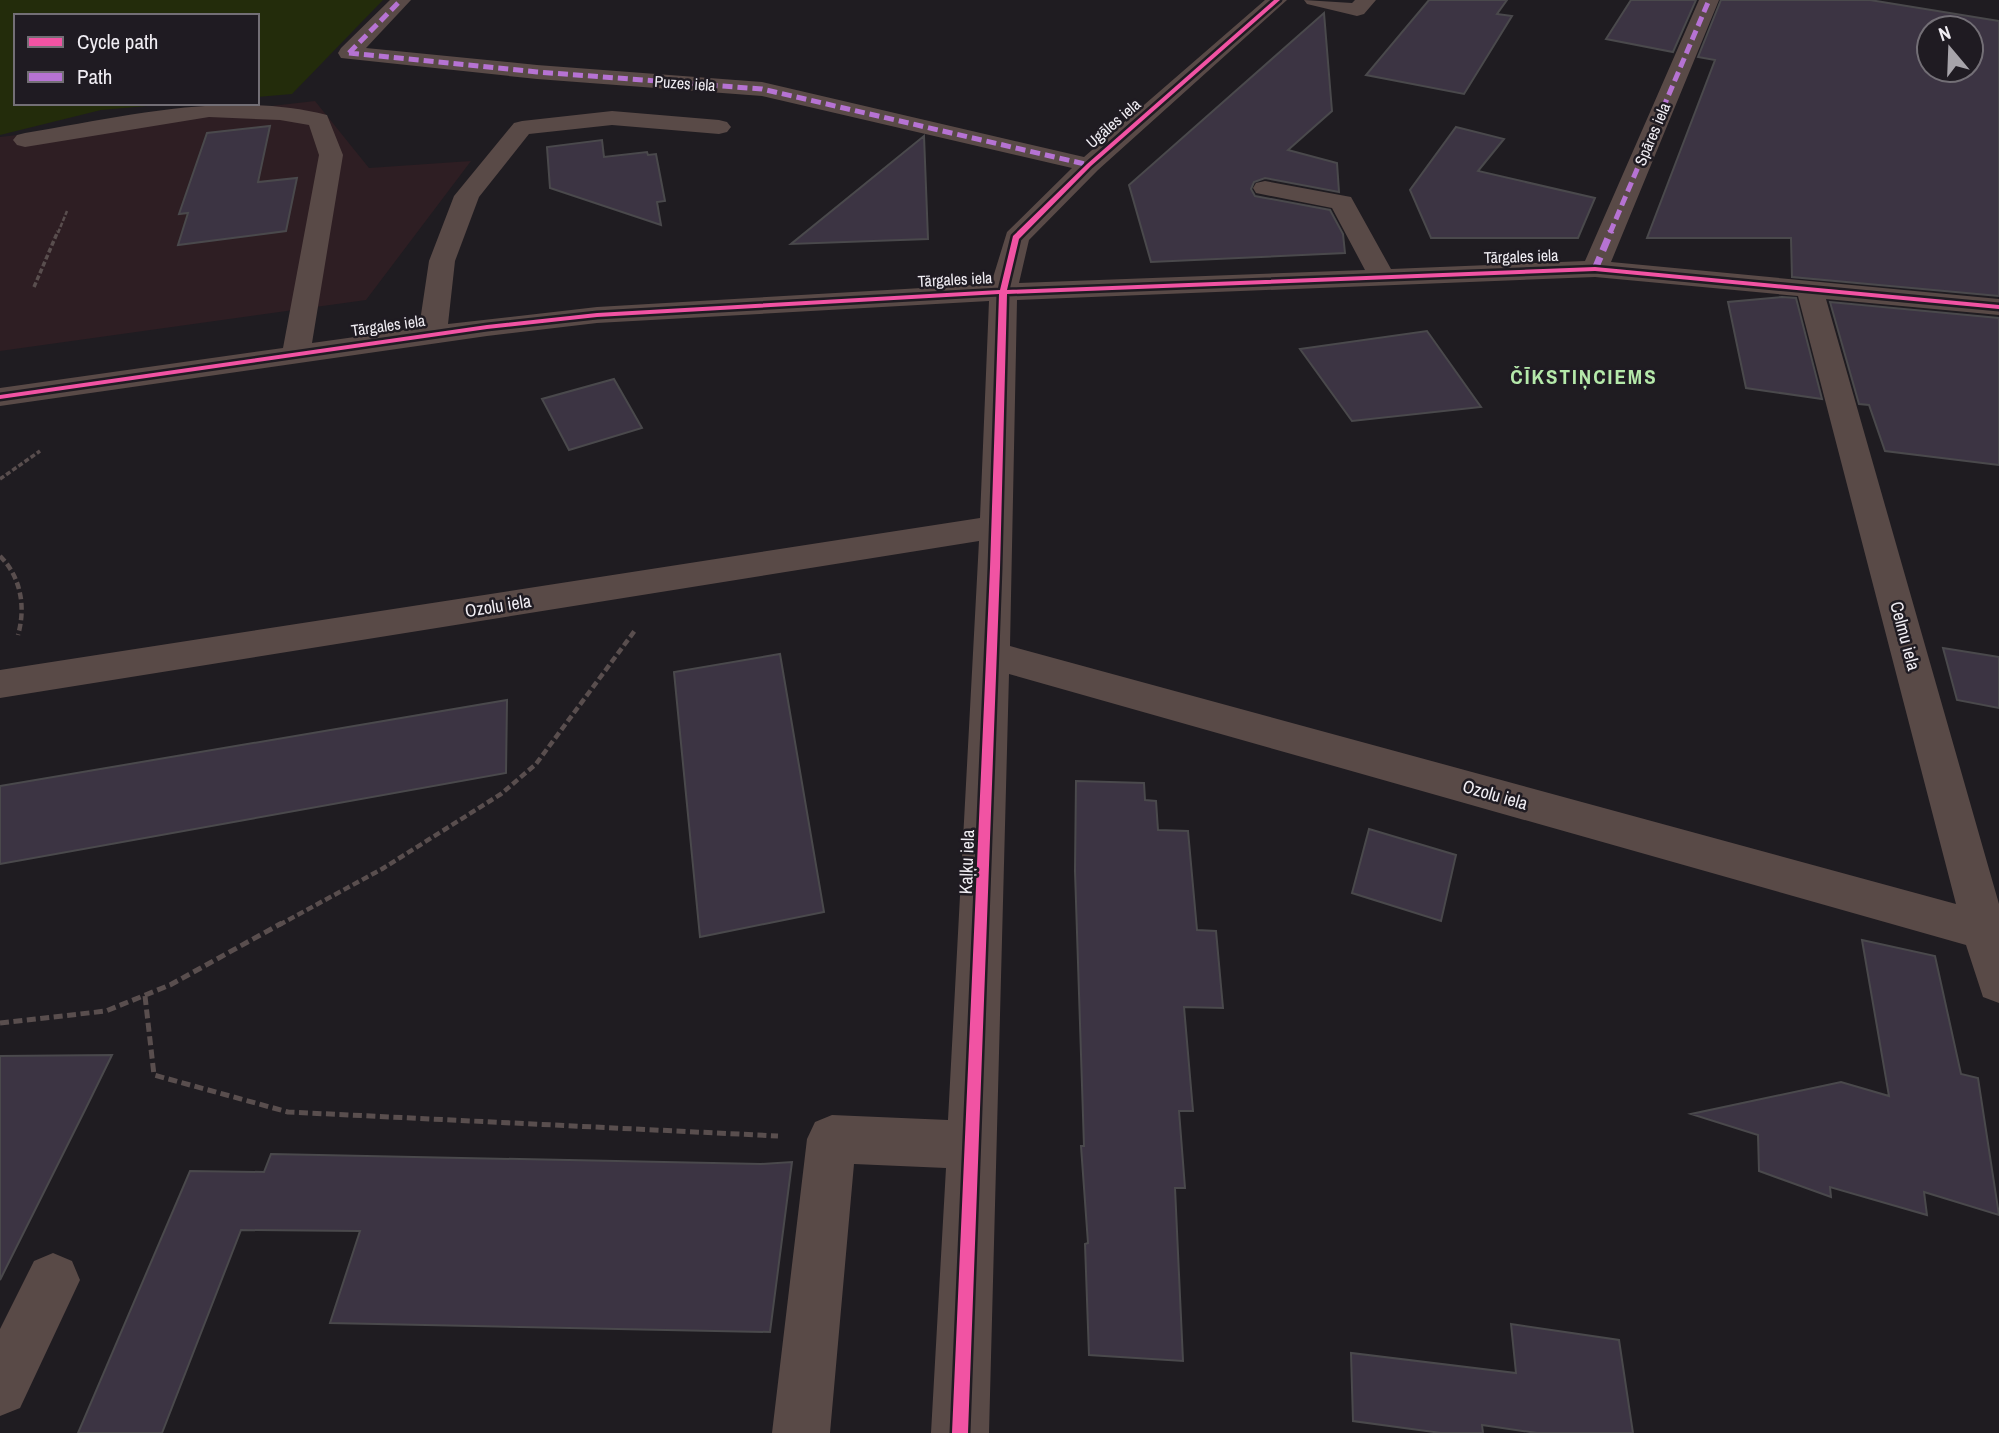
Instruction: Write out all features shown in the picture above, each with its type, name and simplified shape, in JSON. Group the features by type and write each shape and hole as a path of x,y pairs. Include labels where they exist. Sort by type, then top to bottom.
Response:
{"street":[{"name":"Puzes iela","path":"401,0 349,53 537,72 762,89 1089,165"},
{"name":"Ugāles iela","path":"1003,292 1016,238 1089,165 1277,0"},
{"path":"1314,0 1357,10 1366,0"},
{"name":"Spāres iela","path":"1595,269 1709,0"},
{"path":"24,141 209,110 281,113 319,120 331,155 296,354"},
{"path":"432,334 442,261 467,196 522,128 612,118 719,127"},
{"path":"1265,188 1342,202 1382,277"},
{"name":"Tārgales iela","path":"0,397 432,334 597,315 1003,292 1595,269 1999,307"},
{"name":"Celmu iela","path":"1810,290 1992,934 1999,983"},
{"name":"Kaļķu iela","path":"960,1433 992,655 1003,292"},
{"name":"Ozolu iela","path":"0,684 995,527"},
{"name":"Ozolu iela","path":"992,655 1992,934"},
{"path":"801,1433 832,1139 973,1145"},
{"path":"0,1388 52,1280"}],"path":[{"path":"34,287 66,211"},
{"path":"0,479 40,450"},
{"path":"0,556 8,561 21,596 21,628 14,647"},
{"path":"0,1023 106,1012 170,985 382,869 501,794 536,764 638,626"},
{"path":"145,996 154,1075 288,1112 832,1139"}],"shaded area":[{"path":"315,101 369,168 471,161 366,300 0,351 0,137"}],"green space":[{"path":"0,0 383,0 292,94 259,97 259,14 14,14 14,105 159,105 101,110 0,135"}],"building":[{"path":"1429,0 1507,0 1497,14 1512,16 1464,94 1366,75"},
{"path":"1631,0 1696,0 1673,52 1606,39"},
{"path":"1721,0 1870,0 1956,14 1915,14 1915,84 1985,84 1985,19 1999,21 1999,296 1792,277 1791,238 1647,238 1715,60 1698,57"},
{"path":"1324,13 1332,111 1288,150 1337,163 1339,192 1265,178 1254,182 1251,189 1255,196 1330,210 1343,234 1345,253 1151,262 1129,185"},
{"path":"270,126 258,182 297,178 286,231 178,245 188,213 179,214 207,133"},
{"path":"1456,127 1504,139 1478,171 1595,198 1578,238 1431,238 1410,190"},
{"path":"924,136 928,239 791,244"},
{"path":"602,140 604,157 647,152 648,155 656,154 665,201 657,202 661,225 550,188 547,147"},
{"path":"1796,298 1822,399 1746,388 1728,302"},
{"path":"1830,302 1999,318 1999,465 1885,451 1869,405 1859,404"},
{"path":"1427,331 1481,407 1352,421 1300,349"},
{"path":"614,379 642,428 569,450 542,399"},
{"path":"1943,648 1999,657 1999,708 1957,700"},
{"path":"780,654 824,912 700,937 674,672"},
{"path":"507,700 506,773 0,864 0,786"},
{"path":"1076,781 1144,783 1145,800 1156,801 1158,830 1188,831 1197,930 1216,931 1223,1008 1184,1007 1193,1111 1179,1111 1185,1188 1175,1188 1183,1361 1089,1355 1085,1244 1088,1243 1081,1146 1084,1146 1075,871"},
{"path":"1369,829 1456,855 1441,921 1352,893"},
{"path":"1862,940 1935,956 1961,1074 1978,1078 1999,1215 1924,1192 1927,1215 1830,1187 1831,1197 1759,1171 1758,1135 1691,1114 1841,1082 1889,1096"},
{"path":"112,1055 85,1110 0,1280 0,1056"},
{"path":"271,1154 761,1164 792,1162 770,1332 330,1323 360,1231 241,1230 162,1433 78,1433 190,1171 264,1172"},
{"path":"1511,1324 1619,1340 1633,1433 1537,1433 1482,1425 1483,1433 1441,1433 1353,1421 1351,1353 1516,1373"}],"marked path":[{"path":"349,53 401,0"},
{"path":"1595,269 1709,0"},
{"path":"349,53 537,72 762,89 1089,165"}],"cycle path":[{"path":"960,1433 995,568 1003,292 1016,238 1089,165 1277,0"},
{"path":"0,397 487,327 597,315 1003,292 1595,269 1999,307"}],"district":[{"name":"ČĪKSTIŅCIEMS","path":"1584,377"}]}
